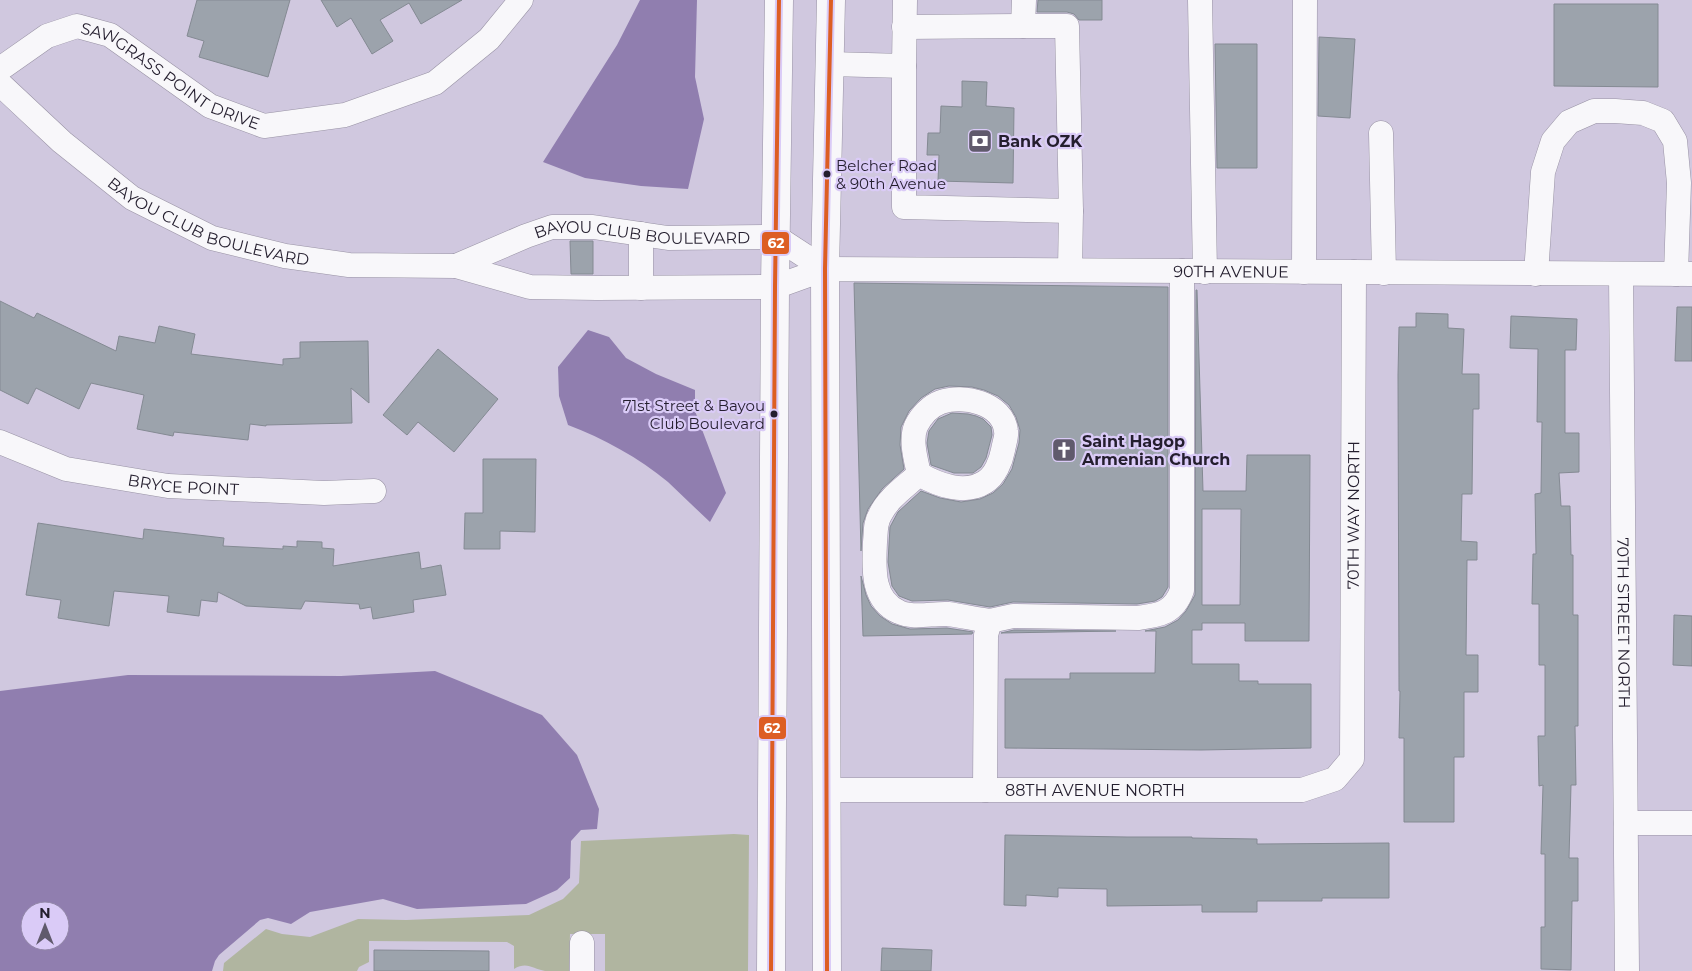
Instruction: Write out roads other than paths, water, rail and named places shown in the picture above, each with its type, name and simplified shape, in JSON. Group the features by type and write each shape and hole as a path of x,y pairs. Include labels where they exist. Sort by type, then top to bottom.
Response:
{"main road":[{"path":"771,971 775,287 779,0"},
{"path":"827,971 825,269 831,0"}],"street":[{"name":"SAWGRASS POINT DRIVE","path":"0,69 47,36 77,26 110,35 210,106 264,126 345,114 434,83 489,39 521,0"},
{"path":"905,0 904,207 1071,211"},
{"path":"1023,26 1024,0"},
{"path":"1200,0 1205,272"},
{"path":"1304,272 1305,0"},
{"path":"904,27 1067,26 1071,211 1070,270"},
{"path":"830,64 904,66"},
{"name":"BAYOU CLUB BOULEVARD","path":"0,84 62,142 132,198 212,238 285,256 349,265 456,266 530,287 775,287"},
{"path":"1536,274 1543,172 1553,141 1569,122 1594,111 1643,113 1662,121 1675,141 1684,274"},
{"path":"1380,132 1384,273"},
{"name":"BAYOU CLUB BOULEVARD","path":"456,266 552,227 593,227 668,238 776,237"},
{"path":"641,234 641,288"},
{"path":"776,237 825,269"},
{"name":"90TH AVENUE","path":"775,287 825,269 1684,274"},
{"path":"920,474 893,496 879,516 876,526 873,572 878,590 886,603 897,612 908,616 947,614 990,621 1013,616 1138,618 1158,616 1177,604 1182,590 1182,271"},
{"name":"70TH WAY NORTH","path":"1352,759 1354,272"},
{"name":"70TH STREET NORTH","path":"1621,274 1627,971"},
{"name":"BRYCE POINT","path":"0,442 66,469 168,486 324,493 374,491"},
{"path":"986,790 986,635 990,621"},
{"name":"88TH AVENUE NORTH","path":"827,790 1302,790 1336,779 1352,759"},
{"path":"1626,823 1692,823"},
{"path":"582,943 582,971"}],"place":[{"name":"Bank OZK","path":"980,141"},
{"name":"Belcher Road & 90th Avenue","path":"827,174"},
{"name":"71st Street & Bayou Club Boulevard","path":"774,414"},
{"name":"Saint Hagop Armenian Church","path":"1064,450"}]}
